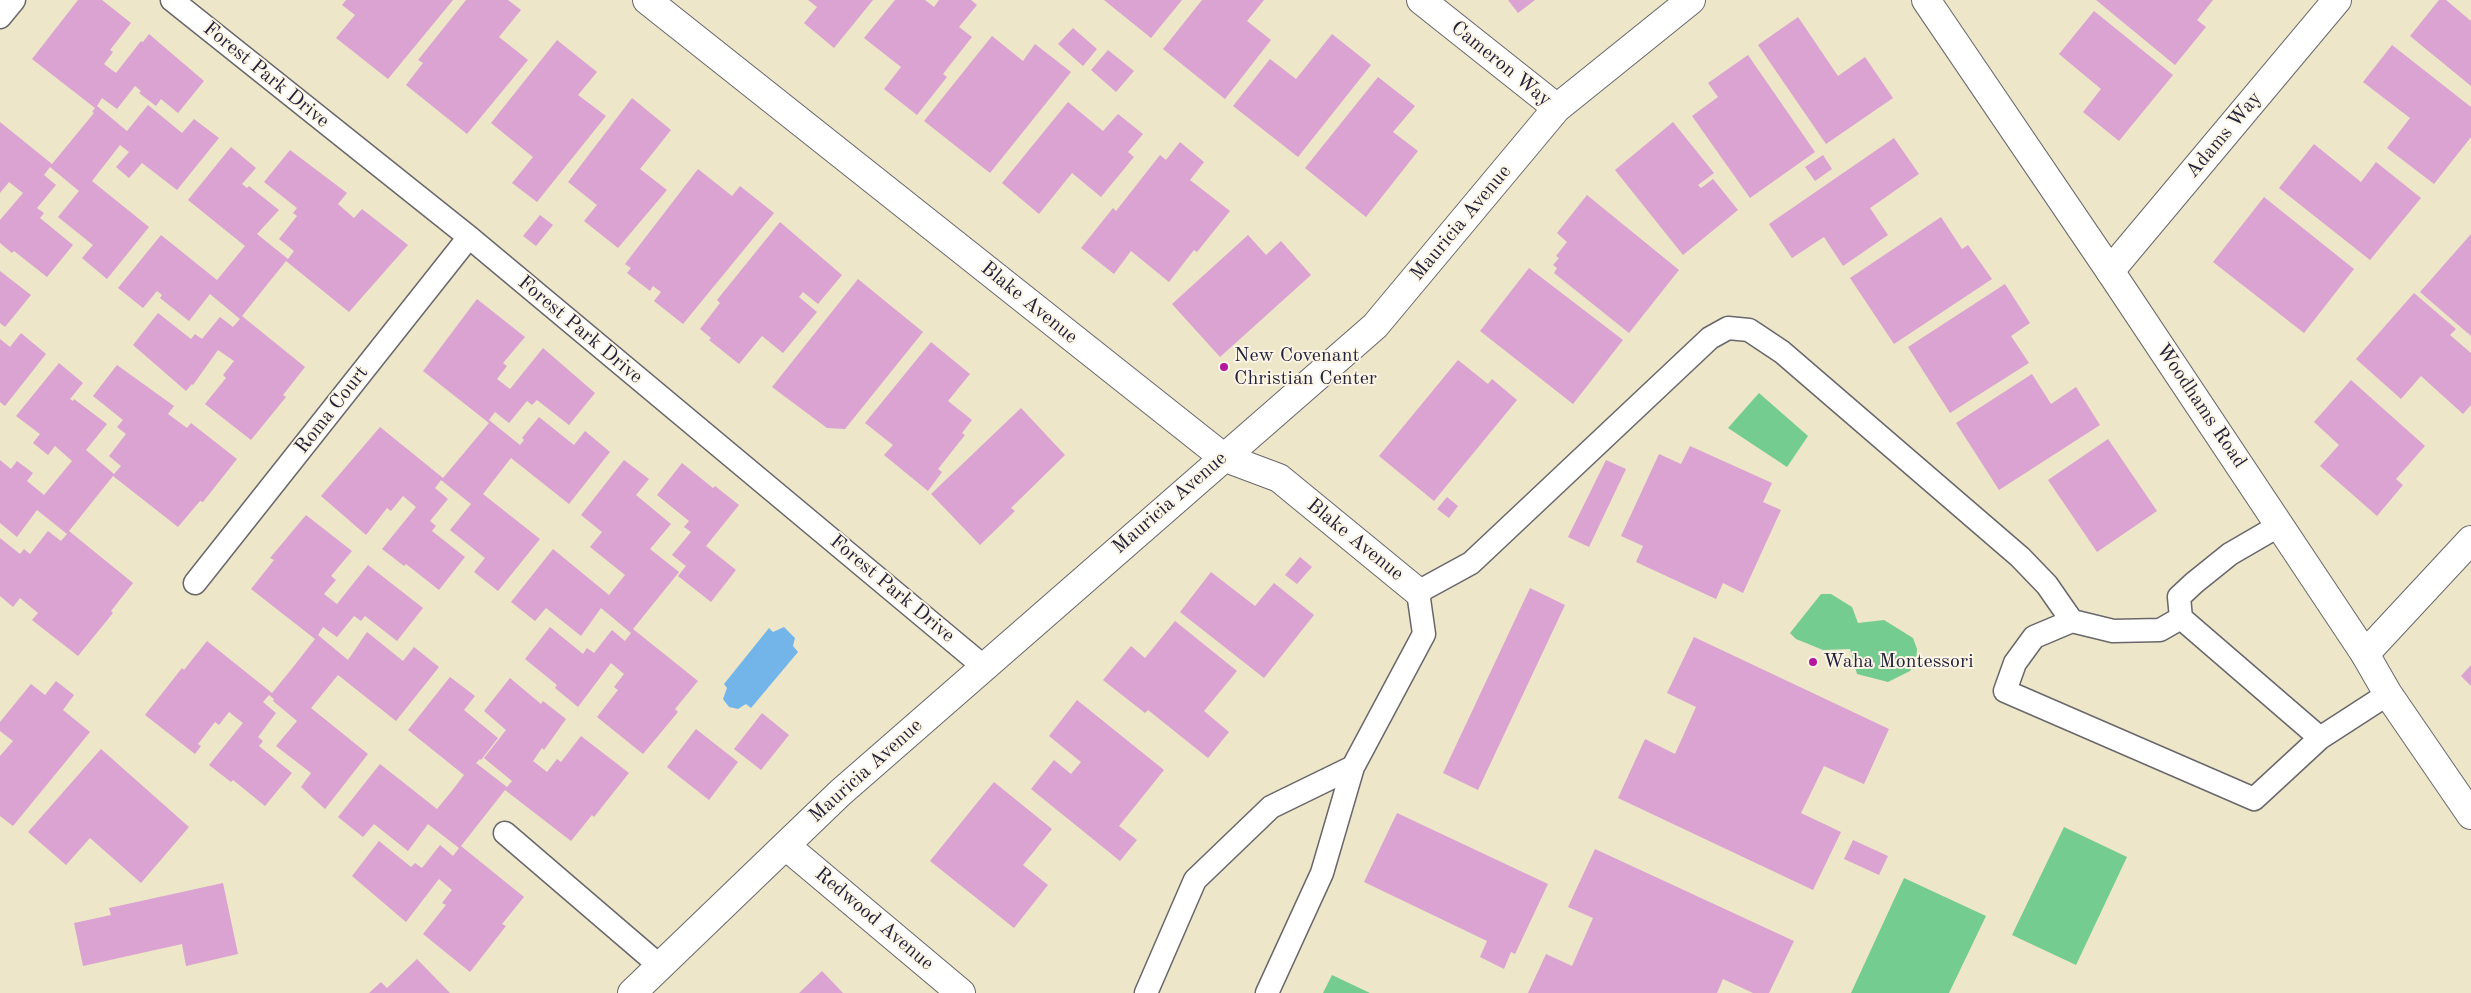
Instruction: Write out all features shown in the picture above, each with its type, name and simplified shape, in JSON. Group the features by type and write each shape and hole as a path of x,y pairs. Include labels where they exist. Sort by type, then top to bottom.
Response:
{"street":[{"name":"Blake Avenue","path":"648,0 1223,456 1279,478 1418,592"},
{"name":"Cameron Way","path":"1421,0 1557,108"},
{"name":"Mauricia Avenue","path":"632,993 840,793 1223,456 1375,326 1557,108 1691,0"},
{"name":"Woodhams Road","path":"1926,0 2280,525 2365,654 2388,694 2471,815"},
{"name":"Adams Way","path":"2110,271 2337,0"},
{"path":"2365,654 2471,540"},
{"name":"Redwood Avenue","path":"786,846 961,993"}],"lane":[{"path":"0,18 14,0"},
{"name":"Forest Park Drive","path":"172,0 469,237 984,666"},
{"name":"Roma Court","path":"195,583 469,237"},
{"path":"1267,993 1322,874 1354,767 1424,634 1418,592 1471,563 1710,338 1728,328 1749,330 1789,358 2020,557 2046,585 2072,621"},
{"path":"2280,525 2230,554 2194,582 2179,597 2181,618 2320,738"},
{"path":"2181,618 2160,630 2113,631 2072,621 2034,637 2015,663 2005,691 2254,799 2320,738 2388,694"},
{"path":"1146,993 1195,880 1271,807 1354,767"},
{"path":"505,834 660,966"}],"green space":[{"path":"1759,393 1808,436 1787,467 1728,428"},
{"path":"1821,594 1831,594 1852,607 1858,623 1884,620 1913,638 1917,649 1916,661 1910,671 1888,682 1857,674 1850,649 1823,650 1796,639 1790,633"},
{"path":"2064,827 2127,857 2076,965 2012,935"},
{"path":"1904,878 1986,916 1949,993 1851,993"},
{"path":"1332,975 1370,993 1323,993"}],"water":[{"path":"784,627 795,638 793,646 798,652 751,708 746,704 738,709 729,707 723,699 727,688 724,684 769,628 773,632"}],"building":[{"path":"78,0 102,0 131,23 110,50 113,52 104,64 116,73 141,41 143,42 149,34 204,81 178,113 161,99 156,106 139,93 141,91 135,86 117,109 102,98 97,106 127,131 148,105 182,133 194,119 219,138 177,190 142,163 129,178 116,167 129,152 120,145 92,181 149,227 107,279 82,258 93,245 58,217 79,191 50,167 44,175 56,185 37,208 44,213 40,218 73,245 47,277 14,251 12,253 0,243 0,220 23,193 9,182 0,193 0,122 52,164 94,113 92,112 95,108 32,59"},
{"path":"346,0 453,0 388,79 336,38 355,15 342,5"},
{"path":"466,0 508,0 521,10 499,37 528,60 467,134 406,85 423,63 418,60"},
{"path":"808,0 873,0 834,48 804,23 817,7"},
{"path":"895,0 925,0 934,7 939,0 971,0 977,5 959,27 972,37 943,74 947,77 917,115 884,89 901,67 864,38"},
{"path":"1104,0 1182,0 1151,38"},
{"path":"1202,0 1264,0 1247,21 1271,40 1225,99 1163,49"},
{"path":"1508,0 1535,0 1518,13"},
{"path":"2096,0 2213,0 2197,20 2206,27 2175,65"},
{"path":"2439,0 2446,0 2471,21 2471,86 2410,36"},
{"path":"2094,11 2173,75 2119,141 2083,112 2101,89 2059,54"},
{"path":"1798,17 1838,76 1865,57 1893,98 1826,144 1758,45"},
{"path":"1073,28 1097,49 1083,66 1058,44"},
{"path":"1332,34 1371,65 1298,157 1233,106 1270,59 1296,79"},
{"path":"992,36 1023,61 1035,44 1071,72 990,173 924,121"},
{"path":"557,40 597,72 578,95 606,116 537,202 512,183 533,157 491,123"},
{"path":"2392,45 2471,107 2471,137 2434,184 2387,148 2410,118 2363,82"},
{"path":"1108,50 1134,71 1116,92 1091,70"},
{"path":"1748,55 1815,152 1750,198 1692,116 1718,97 1708,83"},
{"path":"1378,77 1415,106 1393,132 1418,151 1366,217 1305,168"},
{"path":"632,98 671,130 640,169 667,190 618,248 584,221 597,205 568,182"},
{"path":"1068,102 1103,131 1118,114 1143,134 1128,152 1134,157 1101,197 1072,173 1039,214 1002,183"},
{"path":"1673,122 1714,173 1698,185 1701,188 1713,179 1738,210 1683,255 1615,170"},
{"path":"1894,138 1919,174 1870,208 1888,235 1843,266 1824,237 1792,258 1769,224"},
{"path":"1180,142 1204,162 1190,180 1230,211 1197,252 1194,250 1169,282 1131,251 1114,274 1081,248 1113,208 1116,211 1160,155 1166,160"},
{"path":"2314,144 2361,182 2376,162 2421,198 2370,260 2279,188"},
{"path":"231,147 256,168 242,184 247,188 249,186 279,210 257,234 288,259 294,251 279,239 297,216 293,213 297,208 264,182 290,150 347,193 338,204 354,218 362,209 408,245 349,312 286,261 242,316 305,367 283,395 286,397 251,440 205,404 226,378 223,375 234,361 218,350 193,385 186,391 133,345 158,313 191,339 195,334 202,339 220,317 233,327 240,319 210,294 189,321 160,298 162,295 157,291 143,308 118,288 161,235 217,280 245,246 188,200"},
{"path":"1823,155 1832,169 1815,181 1805,167"},
{"path":"698,169 732,196 740,186 774,213 683,324 654,301 661,292 653,286 650,291 627,273 631,268 625,264"},
{"path":"1587,195 1679,270 1629,333 1554,273 1557,268 1553,265 1559,258 1556,256 1567,242 1557,233"},
{"path":"2264,197 2354,269 2304,333 2213,262"},
{"path":"540,215 553,225 536,246 523,236"},
{"path":"1941,217 1962,249 1968,245 1992,279 1894,344 1850,278"},
{"path":"780,222 842,275 818,304 803,292 799,297 817,312 783,353 762,336 739,364 709,340 711,338 700,329 720,303 717,300"},
{"path":"2471,234 2471,336 2420,292"},
{"path":"1248,235 1266,255 1281,241 1311,275 1220,357 1172,304"},
{"path":"1529,268 1623,340 1573,404 1480,331"},
{"path":"0,271 31,295 5,327 0,323"},
{"path":"858,279 923,332 845,429 827,428 772,387"},
{"path":"2005,284 2030,323 2011,336 2029,363 1950,413 1908,347"},
{"path":"2414,293 2456,329 2450,335 2471,353 2471,405 2463,414 2421,376 2401,399 2356,359"},
{"path":"477,299 525,337 503,363 507,366 497,379 510,389 543,348 595,393 569,425 537,400 532,405 527,401 509,423 495,412 489,420 520,445 524,440 522,438 539,417 574,445 585,431 610,452 569,504 511,458 483,494 540,539 498,591 474,572 485,558 450,530 471,504 441,480 435,488 448,499 430,521 436,526 432,531 465,557 439,590 406,564 404,566 382,549 416,507 403,496 391,511 387,508 366,535 321,496 380,427 443,478 489,423 423,371"},
{"path":"21,333 46,354 5,406 0,402 0,339 10,347"},
{"path":"931,342 970,374 948,401 972,420 962,433 965,435 938,469 942,472 928,491 884,455 893,445 865,423"},
{"path":"1458,360 1488,384 1492,379 1517,400 1434,501 1379,456"},
{"path":"59,363 83,383 70,399 73,401 74,399 107,424 86,450 114,474 121,466 109,456 126,434 117,427 123,420 93,396 117,365 174,406 168,414 187,428 191,423 237,459 203,502 200,501 178,527 113,476 69,531 133,583 111,611 113,613 78,656 32,620 38,613 20,598 13,607 0,596 0,538 20,554 24,549 30,554 48,531 61,541 67,534 37,510 17,537 0,523 0,460 11,469 17,461 33,473 27,481 44,495 72,461 55,446 48,455 33,443 40,434 16,416"},
{"path":"2032,374 2051,404 2076,387 2100,425 1999,490 1956,423"},
{"path":"2351,380 2425,446 2396,479 2403,485 2377,516 2320,466 2339,445 2314,422"},
{"path":"1021,408 1065,455 1011,508 1015,511 980,545 931,494"},
{"path":"2108,439 2157,511 2097,552 2048,480"},
{"path":"1690,446 1772,483 1763,502 1781,510 1743,593 1723,583 1716,599 1636,562 1643,546 1621,536 1659,454 1681,464"},
{"path":"624,460 649,479 636,495 671,524 650,549 679,572 633,629 698,681 675,709 678,712 643,754 597,717 618,690 614,687 624,674 611,663 578,707 555,688 557,685 525,659 550,627 583,654 587,648 594,653 612,630 625,641 631,633 601,608 581,636 546,608 535,621 511,602 553,549 609,595 625,575 590,547 602,532 581,515"},
{"path":"1606,460 1626,469 1589,547 1568,537"},
{"path":"682,463 713,488 715,486 739,505 706,546 736,570 711,602 678,576 686,566 672,555 691,532 684,527 689,521 657,495"},
{"path":"1447,497 1458,506 1449,518 1437,509"},
{"path":"306,515 352,551 331,576 336,580 324,594 337,604 368,565 423,608 397,641 365,616 361,621 354,616 337,637 323,627 318,635 348,660 367,632 403,661 414,647 439,667 396,721 338,675 311,708 368,754 325,809 301,787 311,773 276,746 297,721 273,701 274,699 269,695 263,702 276,713 258,737 263,741 259,746 292,773 265,806 233,780 231,782 209,765 243,723 229,712 219,725 215,722 198,744 201,746 195,754 145,715 182,668 184,670 207,641 272,693 294,666 315,639 251,589 274,560 270,558"},
{"path":"1300,557 1312,567 1297,584 1285,575"},
{"path":"1211,572 1255,606 1274,583 1314,615 1264,678 1180,612"},
{"path":"1530,588 1565,605 1478,790 1443,773"},
{"path":"1175,621 1237,671 1204,711 1229,732 1208,758 1148,710 1145,713 1103,680 1131,646 1145,658"},
{"path":"1694,637 1889,729 1864,784 1824,766 1801,813 1841,832 1813,890 1618,798 1645,739 1675,754 1696,707 1667,693"},
{"path":"2471,665 2471,686 2461,676"},
{"path":"450,677 475,696 464,710 498,738 481,760 476,763 507,787 512,781 484,758 506,730 484,711 510,678 541,704 543,701 566,719 544,750 542,748 533,761 547,772 557,759 561,762 581,736 629,773 594,817 592,815 571,841 505,790 461,846 524,897 502,924 506,926 470,972 423,934 446,905 442,903 452,890 439,879 406,922 352,876 379,841 411,867 415,863 422,868 440,845 453,856 459,848 428,824 408,851 374,824 363,837 338,817 380,764 437,809 451,792 464,775 408,730"},
{"path":"56,681 74,695 63,710 90,732 13,826 0,816 0,756 13,741 0,731 0,722 31,684 45,695"},
{"path":"1077,700 1164,770 1119,826 1137,840 1120,861 1031,789 1054,760 1071,774 1081,762 1049,736"},
{"path":"762,713 789,735 761,770 734,749"},
{"path":"696,729 738,762 709,800 667,767"},
{"path":"101,749 189,827 141,883 90,838 66,865 28,832"},
{"path":"994,782 1052,829 1023,865 1048,885 1014,928 930,861"},
{"path":"1397,813 1548,884 1515,954 1511,952 1504,969 1480,957 1487,941 1364,882"},
{"path":"1853,840 1888,856 1879,875 1844,859"},
{"path":"1595,849 1794,941 1769,993 1753,993 1723,979 1717,993 1528,993 1546,954 1572,966 1593,918 1568,907"},
{"path":"223,883 238,954 186,966 182,944 83,966 74,923 111,915 109,908"},
{"path":"417,959 450,993 369,993 381,982 387,988"},
{"path":"822,971 843,993 799,993"}],"place":[{"name":"New Covenant Christian Center","path":"1224,367"},
{"name":"Waha Montessori","path":"1813,662"}]}
